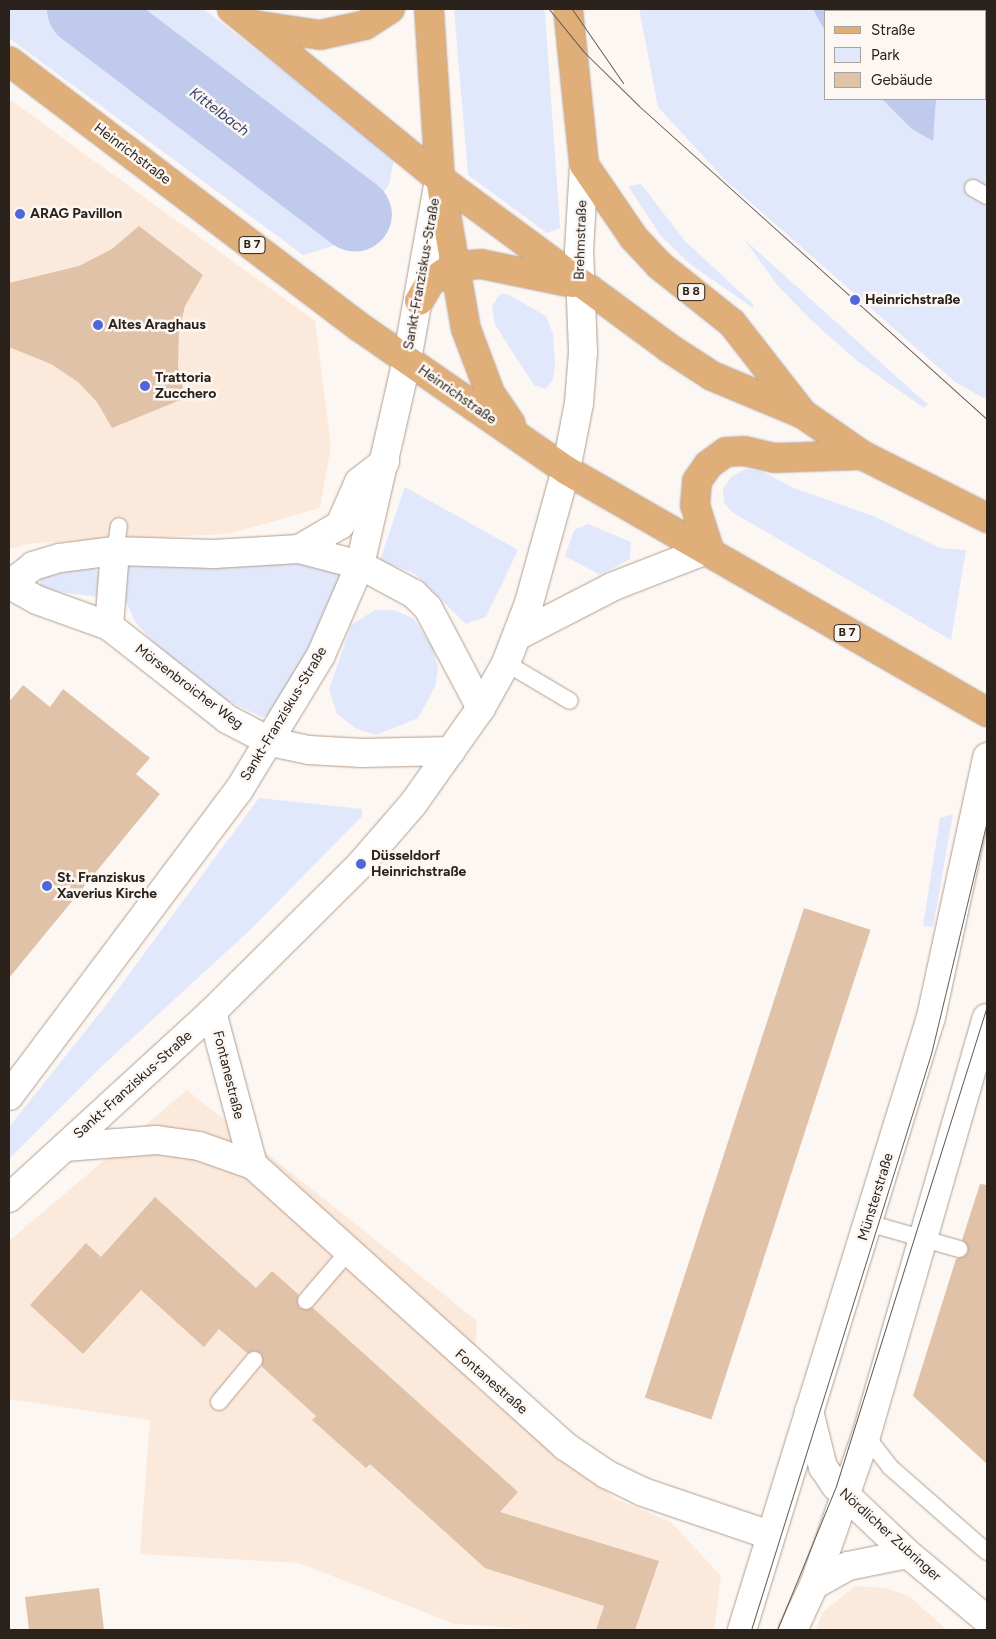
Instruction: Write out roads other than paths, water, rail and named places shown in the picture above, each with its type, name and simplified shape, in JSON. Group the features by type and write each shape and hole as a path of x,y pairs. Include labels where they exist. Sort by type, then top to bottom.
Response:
{"main road":[{"path":"243,17 320,35 365,25 390,9"},
{"path":"428,9 440,179 454,266 477,364 490,393 522,439"},
{"name":"Brehmstraße","path":"566,470 579,403 582,361 580,284 584,165 568,9"},
{"path":"243,17 440,179 580,284 712,376 802,414 862,455 987,518"},
{"name":"Heinrichstraße","path":"9,62 407,360 566,470 709,549 987,712"},
{"name":"B 8","path":"584,165 634,238 666,271 732,323 802,414"},
{"name":"Sankt-Franziskus-Straße","path":"9,1096 239,790 271,742 321,655 360,565 407,360 440,179"},
{"path":"419,301 430,282 454,266 481,264 580,284"},
{"path":"517,636 606,590 709,549 695,505 697,481 708,465 726,452 744,451 774,458 862,455"},
{"name":"Mörsenbroicher Weg","path":"299,549 340,525 359,482 385,462"},
{"name":"Sankt-Franziskus-Straße","path":"9,1198 212,1012 361,864 451,751 481,708 506,663 517,636 566,470"},
{"path":"109,626 117,539"},
{"name":"Mörsenbroicher Weg","path":"451,751 353,752 309,750 271,742 227,719 109,626 37,600 9,585 33,566 117,539 214,554 299,549 360,565 414,594 428,608 481,708"},
{"name":"Münsterstraße","path":"742,1630 808,1407 868,1223 931,1017 987,757"},
{"name":"Fontanestraße","path":"212,1012 253,1165"},
{"path":"793,1630 814,1585 866,1436 987,1018"},
{"name":"Fontanestraße","path":"65,1147 157,1140 199,1146 253,1165 565,1446 606,1474 643,1492 769,1535"},
{"name":"Nördlicher Zubringer","path":"808,1407 823,1467 844,1495 908,1554 987,1620"},
{"path":"814,1585 848,1566 908,1554"}],"lane":[{"path":"506,663 570,701"},
{"path":"868,1223 959,1249"},
{"path":"306,1301 348,1252"},
{"path":"219,1402 254,1360"},
{"path":"866,1436 890,1467 987,1552"}],"water":[{"path":"813,9 934,9 824,10 824,29"},
{"path":"883,100 936,100 933,141 912,129"}],"waterway":[{"name":"Kittelbach","path":"84,9 355,215"}],"tram line":[{"path":"549,9 584,52 639,106 987,419"},
{"path":"572,9 623,83"},
{"path":"751,1630 931,1054 987,821"},
{"path":"777,1630 836,1486 987,1006"}],"place":[{"name":"ARAG Pavillon","path":"20,214"},
{"name":"Heinrichstraße","path":"855,300"},
{"name":"Altes Araghaus","path":"98,325"},
{"name":"Trattoria Zucchero","path":"145,386"},
{"name":"Düsseldorf Heinrichstraße","path":"361,864"},
{"name":"St. Franziskus Xaverius Kirche","path":"47,886"}]}
